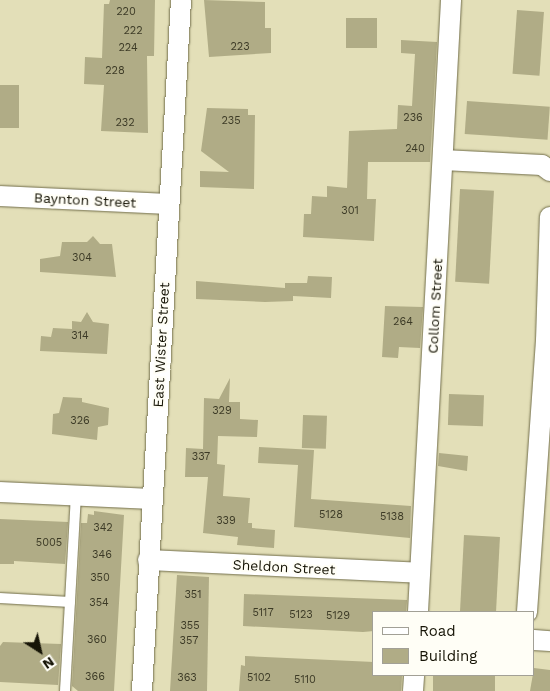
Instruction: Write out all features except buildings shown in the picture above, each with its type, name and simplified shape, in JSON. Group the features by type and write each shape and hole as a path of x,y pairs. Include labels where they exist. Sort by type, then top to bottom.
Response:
{"street":[{"name":"East Wister Street","path":"142,691 181,0"},
{"name":"Collom Street","path":"418,611 451,0"},
{"path":"443,160 550,169"},
{"name":"Baynton Street","path":"0,196 169,204"},
{"path":"527,611 546,340 550,217"},
{"path":"0,492 152,499"},
{"name":"Sheldon Street","path":"148,560 420,573"},
{"path":"535,640 550,641"},
{"path":"413,691 414,676"}],"lane":[{"path":"65,691 76,496"},
{"path":"0,598 70,602"}]}
